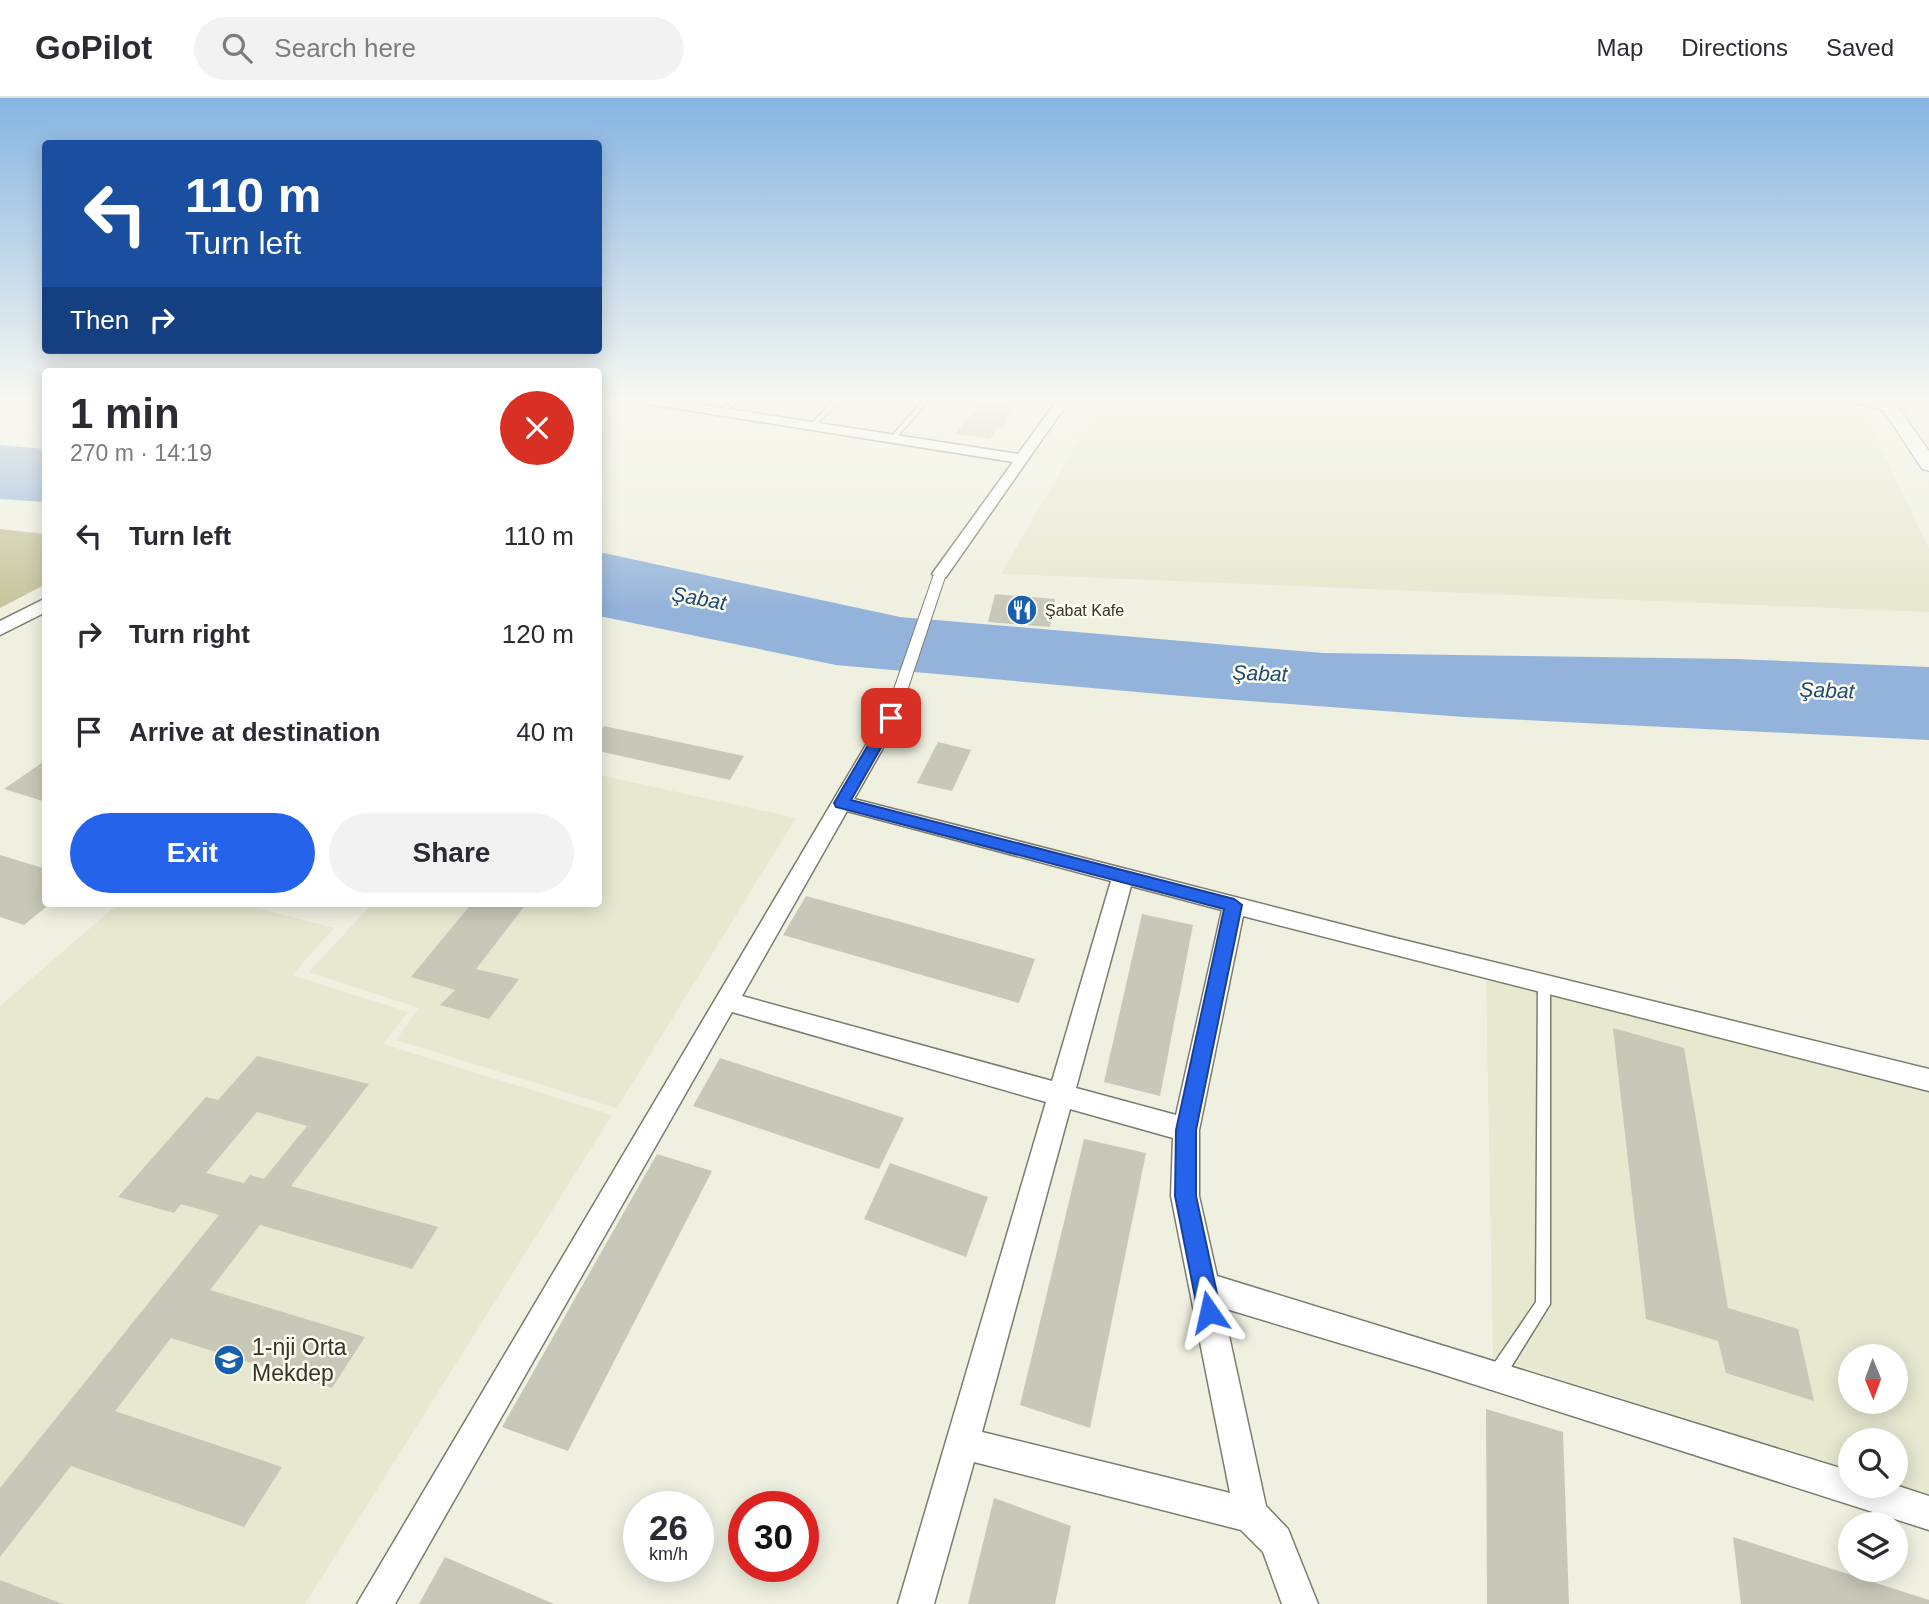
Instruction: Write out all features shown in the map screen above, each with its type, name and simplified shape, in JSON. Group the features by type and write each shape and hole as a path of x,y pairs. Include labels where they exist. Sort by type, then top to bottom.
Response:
{"street":[{"path":"375,1604 891,718 940,574 1015,468"},
{"path":"0,621 42,598"},
{"path":"0,629 42,606"},
{"path":"841,803 1929,1080"},
{"path":"916,1604 983,1377 1059,1096 1123,876"},
{"path":"1234,905 1186,1130 1185,1196 1251,1515"},
{"path":"726,1001 1059,1096 1137,1114 1186,1130"},
{"path":"1204,1286 1250,1303 1495,1376 1929,1513"},
{"path":"962,1443 1251,1515 1276,1541 1300,1604"}],"lane":[{"path":"1495,1376 1543,1304 1544,984"}],"shaded area":[{"path":"1062,468 1891,468 1929,549 1929,612 1001,574"},
{"path":"602,776 796,818 617,1108 396,1040 419,1008 309,972 369,907 602,907"},
{"name":"1-nji Orta Mekdep","path":"114,907 253,907 334,928 292,975 408,1012 383,1044 612,1115 305,1604 0,1604 0,1006"},
{"path":"1486,976 1929,1089 1929,1494 1908,1488 1908,1428 1838,1428 1838,1465 1493,1358"}],"green space":[{"path":"0,529 42,534 42,586 0,608"}],"water":[{"path":"0,468 42,468 42,502 0,499"},
{"name":"Şabat","path":"602,553 900,617 1323,653 1736,659 1929,667 1929,740 1464,717 1182,696 836,665 602,617"}],"building":[{"name":"Şabat Kafe","path":"995,594 1055,599 1050,627 988,622"},
{"path":"604,726 744,756 730,780 602,752"},
{"path":"938,742 971,750 952,791 917,783"},
{"path":"42,763 42,801 4,789"},
{"path":"0,855 42,868 42,907 46,907 24,925 0,917"},
{"path":"806,896 1035,959 1019,1003 783,935"},
{"path":"469,907 524,907 476,969 519,979 489,1019 440,1005 455,990 411,977"},
{"path":"1142,914 1193,925 1160,1096 1104,1082"},
{"path":"1613,1028 1684,1048 1728,1308 1798,1329 1814,1401 1726,1373 1718,1341 1646,1319"},
{"path":"257,1056 369,1084 291,1186 438,1227 412,1269 260,1225 210,1290 365,1337 332,1388 171,1338 115,1411 282,1467 244,1527 71,1466 0,1557 0,1488 219,1215 181,1204 174,1213 118,1197 206,1097 218,1100","holes":["257,1112 307,1126 264,1179 250,1175 244,1183 206,1173"]},
{"path":"720,1058 904,1118 879,1169 693,1106"},
{"path":"1084,1139 1146,1153 1090,1428 1020,1405"},
{"path":"657,1154 712,1171 568,1451 502,1427"},
{"path":"890,1163 988,1197 966,1257 864,1219"},
{"path":"1486,1409 1563,1432 1569,1604 1487,1604"},
{"path":"994,1498 1071,1526 1055,1604 968,1604"},
{"path":"1733,1537 1838,1571 1838,1582 1873,1582 1929,1600 1929,1604 1741,1604"},
{"path":"445,1557 554,1604 419,1604"},
{"path":"0,1580 63,1604 0,1604"}],"place":[{"name":"Şabat Kafe","path":"1022,610"},
{"name":"1-nji Orta Mekdep","path":"229,1360"}],"route":[{"path":"891,718 841,803 1234,905 1186,1130 1185,1196 1209,1312"}]}
